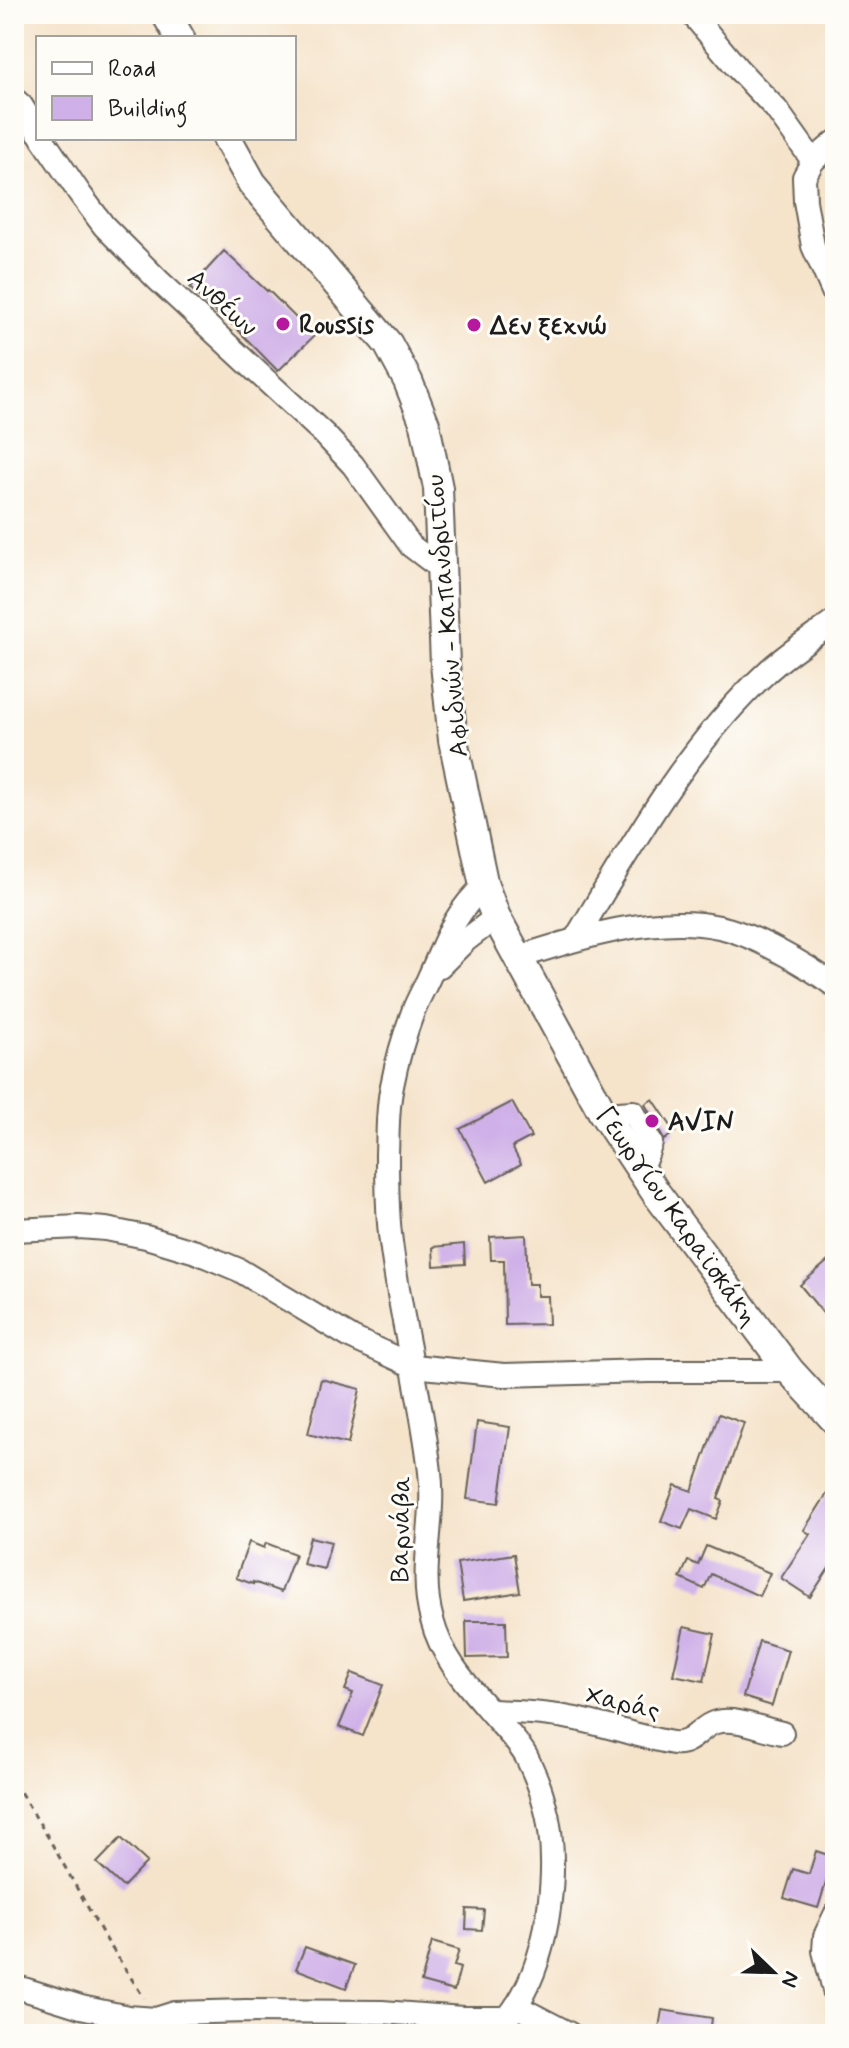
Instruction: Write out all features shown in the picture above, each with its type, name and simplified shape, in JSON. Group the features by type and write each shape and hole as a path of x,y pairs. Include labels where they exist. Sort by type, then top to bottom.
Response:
{"main road":[{"path":"166,14 179,36"},
{"name":"Αφιδνών - Καπανδριτίου","path":"228,140 252,183 388,344 408,381 425,424 438,488 445,664 453,740 484,886 496,917 519,957"},
{"name":"Γεωργίου Καραϊσκάκη","path":"519,957 603,1113 664,1204 790,1371 835,1420"}],"street":[{"path":"692,14 776,109 813,161"},
{"path":"14,99 36,129"},
{"name":"Ανθέων","path":"43,140 104,226 324,434 353,465 411,546 440,568"},
{"path":"835,142 813,161 804,177 813,246 835,296"},
{"path":"576,938 645,823 723,716 768,670 835,621"},
{"name":"Βαρνάβα","path":"484,886 460,911 451,927 415,1008 398,1062 391,1088 387,1197 390,1235 426,1432 432,1482 426,1580 432,1621 449,1661 524,1753 545,1803 550,1831 550,1908 542,1949 535,1970 512,2012 485,2034"},
{"name":"Βαρνάβα","path":"429,979 465,941 496,917"},
{"path":"519,957 576,938 633,927 677,923 719,927 742,934 835,986"},
{"path":"618,1113 633,1112 651,1143 646,1157"},
{"path":"14,1230 106,1229 196,1252 239,1270 352,1338 413,1366 504,1375 790,1371"},
{"name":"Χαράς","path":"490,1711 572,1718 677,1744 696,1737 716,1722 732,1721 782,1733"},
{"path":"835,1915 825,1936 824,1951 835,1994"},
{"path":"14,1986 81,2007 128,2017 156,2019 175,2013 246,2011 382,2012 463,2018 512,2012 570,2034"},
{"path":"156,2019 174,2034"}],"path":[{"path":"14,1782 156,2019"}],"building":[{"path":"224,251 314,336 278,371 220,312 217,314 190,288"},
{"path":"653,1099 675,1132 664,1140 645,1104"},
{"path":"512,1102 531,1137 512,1147 521,1164 488,1182 460,1129"},
{"path":"526,1235 528,1284 537,1284 537,1296 548,1296 549,1324 505,1325 504,1260 491,1260 490,1237"},
{"path":"464,1244 465,1264 434,1266 433,1247"},
{"path":"835,1255 835,1328 800,1285"},
{"path":"321,1379 360,1389 348,1444 308,1434"},
{"path":"719,1414 744,1423 718,1499 723,1501 716,1519 691,1509 682,1529 661,1521 675,1485 692,1491"},
{"path":"477,1422 510,1427 499,1503 467,1499"},
{"path":"835,1481 835,1559 810,1597 781,1578 810,1534 804,1530"},
{"path":"310,1537 331,1542 324,1569 303,1564"},
{"path":"249,1542 264,1548 266,1543 295,1554 281,1592 236,1578"},
{"path":"706,1546 770,1573 759,1596 711,1574 704,1589 680,1578 688,1561 698,1565"},
{"path":"514,1554 520,1592 463,1601 457,1563"},
{"path":"466,1621 506,1621 507,1657 467,1658"},
{"path":"684,1627 715,1634 704,1681 673,1675"},
{"path":"759,1641 788,1650 772,1706 743,1697"},
{"path":"352,1673 383,1685 363,1736 339,1727 353,1693 345,1690"},
{"path":"121,1838 147,1862 123,1887 97,1863"},
{"path":"816,1851 834,1857 818,1908 784,1898 793,1869 809,1874"},
{"path":"467,1909 484,1910 482,1930 466,1929"},
{"path":"432,1942 459,1950 454,1966 460,1968 454,1991 421,1982"},
{"path":"305,1947 355,1965 346,1988 296,1969"},
{"path":"662,2010 712,2018 710,2034 658,2034"}],"place":[{"name":"Roussis","path":"283,324"},
{"name":"Δεν ξεχνώ","path":"474,325"},
{"name":"AVIN","path":"652,1121"}]}
